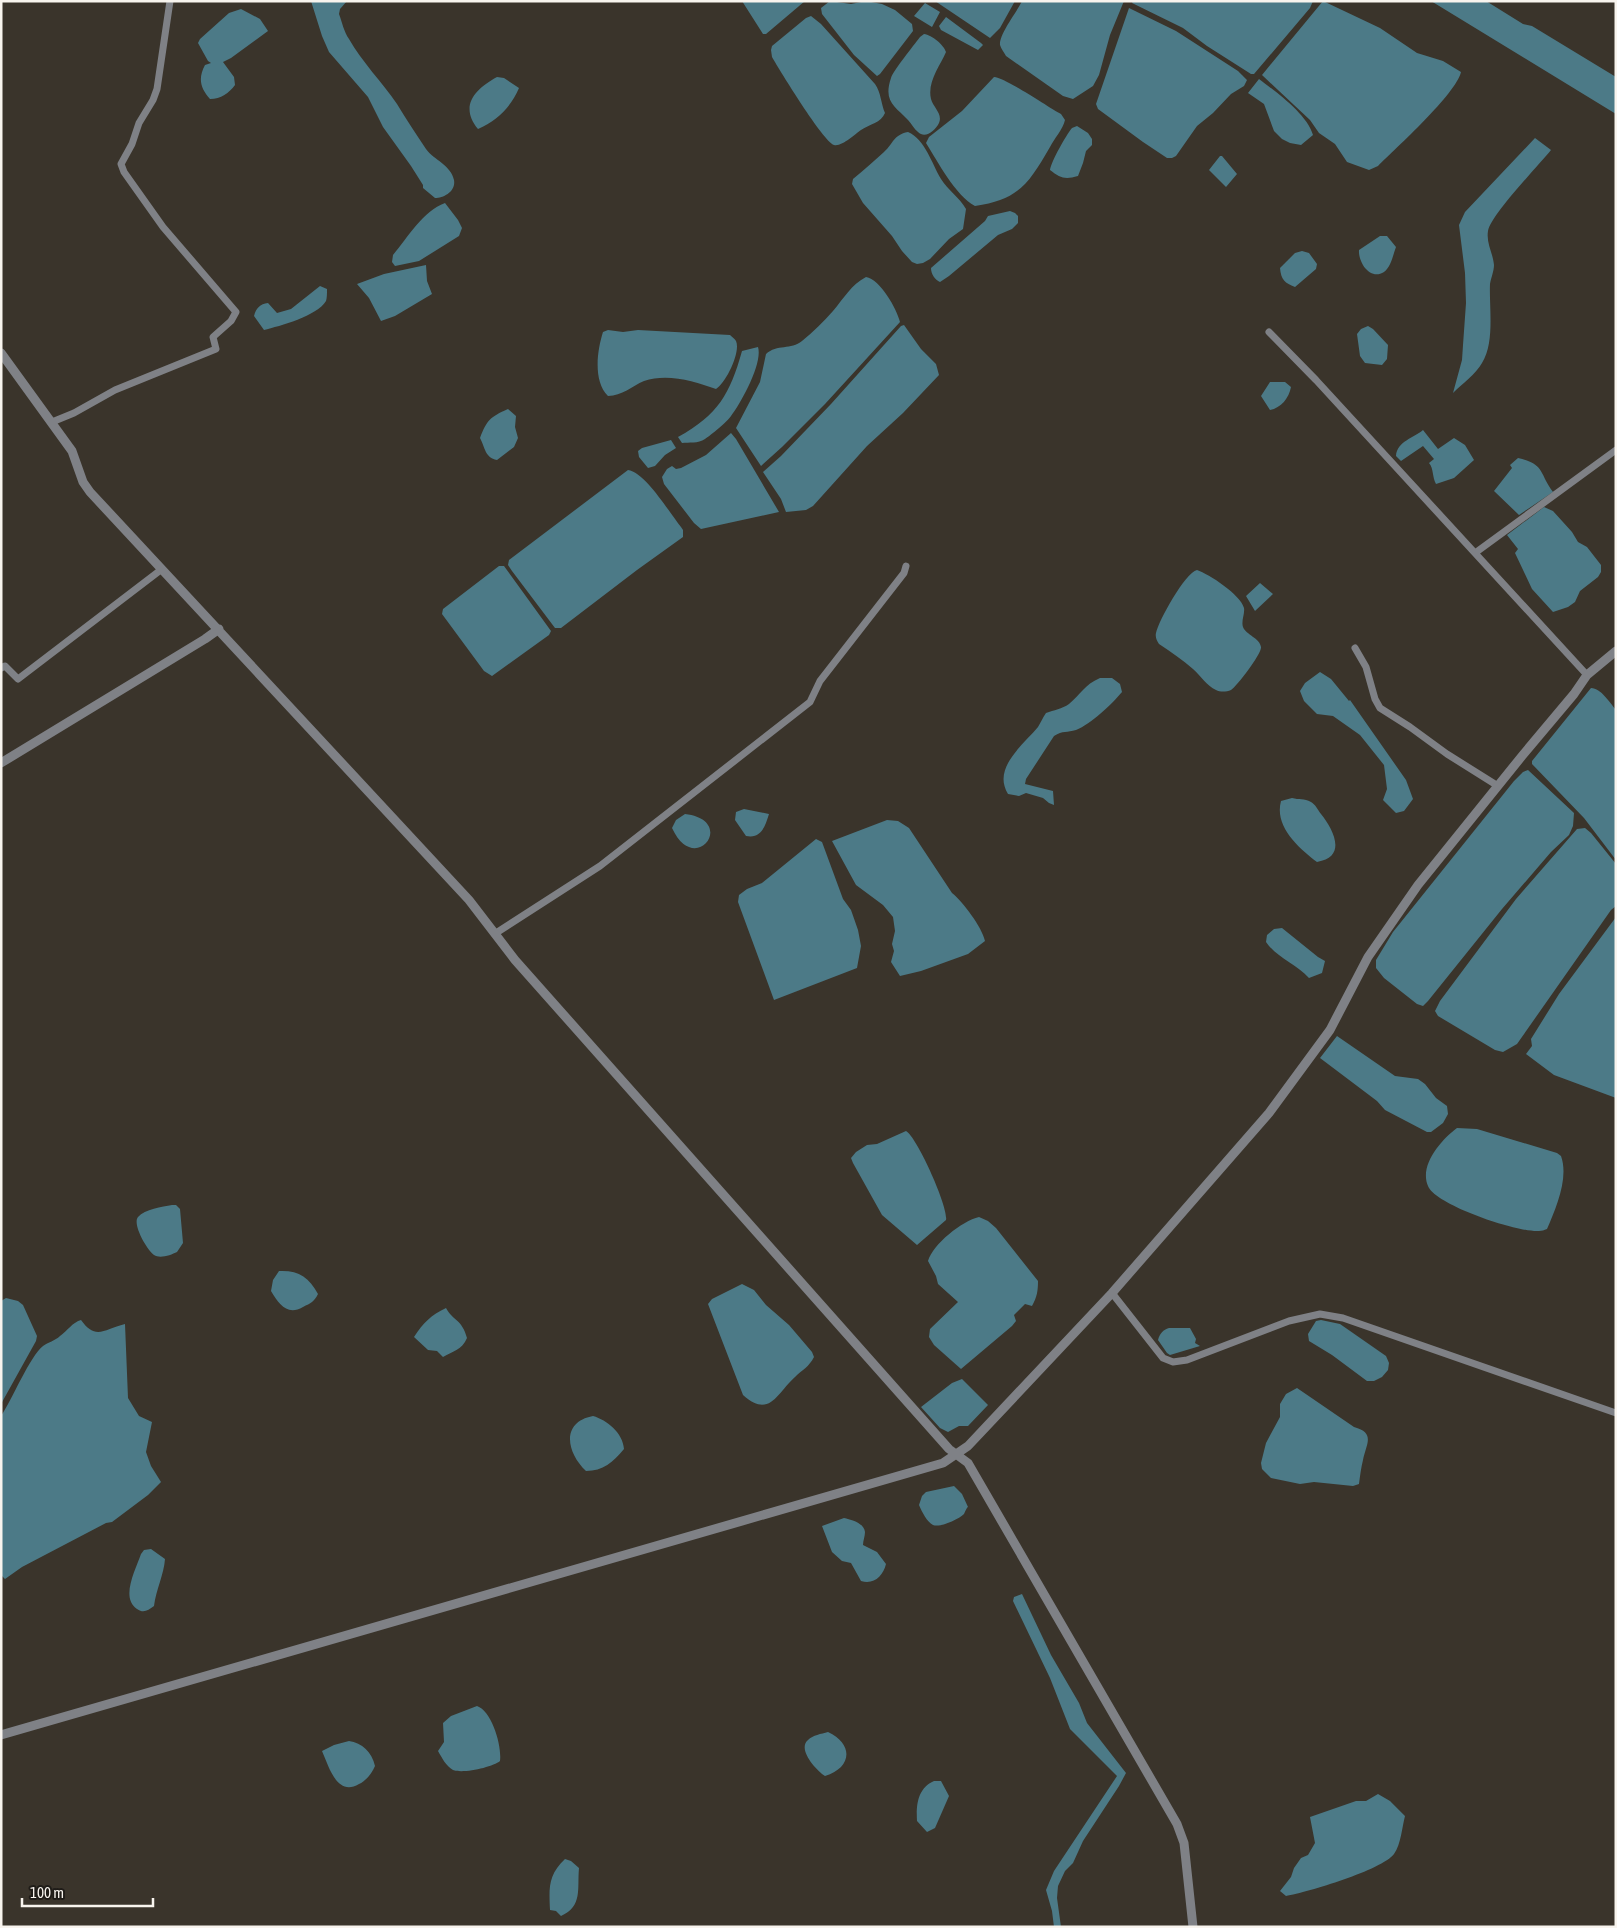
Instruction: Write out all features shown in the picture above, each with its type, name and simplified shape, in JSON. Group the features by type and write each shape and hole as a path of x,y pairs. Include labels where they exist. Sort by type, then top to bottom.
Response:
{"street":[{"path":"52,422 115,390 216,349 213,337 231,321 236,312 163,228 124,172 121,164 132,144 138,123 153,100 157,89 170,1"},
{"path":"1269,332 1322,386 1587,674"},
{"path":"1,353 72,451 83,482 90,492 469,900 515,960 949,1449 968,1463 1176,1824 1184,1843 1194,1927"},
{"path":"1475,553 1616,450"},
{"path":"496,933 600,866 810,702 820,681 904,573 906,566"},
{"path":"1,668 5,666 18,679 162,568"},
{"path":"1,763 219,629"},
{"path":"1355,648 1366,667 1375,699 1380,708 1498,786"},
{"path":"1,1735 943,1463 968,1446 1112,1293 1269,1113 1330,1030 1368,957 1418,885 1574,694 1587,674 1616,651"},
{"path":"1112,1293 1163,1358 1173,1362 1187,1360 1289,1321 1320,1314 1343,1318 1616,1413"}],"water":[{"path":"311,1 347,1 340,9 339,14 347,36 397,104 429,153 449,170 454,184 449,193 435,198 423,188 411,166 383,127 368,97 329,52"},
{"path":"742,1 805,1 766,34 763,34"},
{"path":"830,1 851,4 866,1 882,4 895,10 912,24 913,31 877,76 854,55 822,14 821,8"},
{"path":"935,1 1015,1 1000,28 990,38"},
{"path":"1022,1 1124,1 1110,35 1099,75 1093,86 1073,99 1063,96 1006,56 1000,46 1000,40"},
{"path":"1133,1 1313,1 1310,8 1254,74 1251,74 1183,28 1132,3"},
{"path":"1323,1 1380,28 1417,53 1443,61 1461,72 1457,82 1437,107 1378,166 1369,170 1347,162 1335,144 1319,133 1310,120 1262,75"},
{"path":"1431,1 1486,1 1523,24 1532,26 1616,77 1616,114"},
{"path":"925,3 940,12 932,27 914,16"},
{"path":"1129,8 1176,31 1238,71 1247,80 1244,86 1231,94 1197,126 1176,156 1172,158 1167,158 1143,142 1098,109 1096,104"},
{"path":"241,9 260,19 268,31 223,62 234,77 235,85 224,95 210,99 202,87 201,74 205,65 211,63 198,43 229,13"},
{"path":"811,16 821,24 875,84 885,113 878,121 837,145 829,141 821,132 772,57 772,46"},
{"path":"946,17 983,45 978,50 941,30 939,26"},
{"path":"924,34 931,36 943,46 946,52 932,80 930,93 940,120 935,129 924,135 917,131 895,107 888,93 891,78 899,64"},
{"path":"497,77 504,78 519,88 503,113 478,129 472,121 470,113 472,99 482,87"},
{"path":"994,77 1008,82 1027,93 1061,114 1065,120 1036,171 1021,188 1002,199 975,206 954,186 926,143 929,137 962,111"},
{"path":"1259,79 1298,111 1310,127 1313,135 1301,145 1282,139 1274,131 1264,104 1248,93"},
{"path":"1077,126 1088,133 1092,139 1092,145 1086,151 1078,176 1063,178 1050,170 1051,166 1066,136 1072,128"},
{"path":"908,132 914,135 924,146 941,179 966,209 963,229 949,239 930,259 917,264 912,262 902,251 892,236 863,203 852,184 853,179 884,152 896,137"},
{"path":"1535,138 1551,150 1497,214 1488,231 1494,270 1490,284 1490,335 1486,355 1476,371 1453,393 1462,360 1466,303 1465,273 1459,225 1465,212"},
{"path":"1220,156 1237,174 1226,187 1209,170"},
{"path":"445,203 462,228 459,236 419,261 395,266 392,262 393,255 410,233 430,212"},
{"path":"1010,211 1018,216 1018,223 1012,229 998,235 940,282 935,278 931,268 985,221 988,216"},
{"path":"1380,236 1387,236 1396,247 1386,270 1379,274 1374,274 1363,265 1359,250"},
{"path":"1302,251 1309,253 1317,264 1316,269 1295,287 1284,281 1280,268 1295,253"},
{"path":"426,265 427,281 432,294 395,316 381,321 369,298 357,284 384,274"},
{"path":"866,277 877,283 882,289 892,303 900,322 825,404 761,466 736,428 760,382 766,354 775,349 798,344 802,341 830,315 852,288"},
{"path":"320,286 327,289 326,301 307,316 264,330 254,316 259,307 268,303 277,313 291,309"},
{"path":"904,325 921,349 936,364 939,375 903,413 867,446 813,506 806,510 786,512 781,499 763,472 831,404 901,326"},
{"path":"1368,326 1388,345 1387,359 1382,365 1365,363 1360,356 1357,334 1361,329"},
{"path":"608,330 730,335 736,341 735,359 724,381 716,389 690,381 662,378 644,381 622,393 608,396 600,382 598,357 603,332"},
{"path":"758,347 759,354 754,372 745,393 729,418 715,432 702,441 682,443 678,437 703,420 720,402 733,379 742,351"},
{"path":"1270,382 1285,382 1291,387 1284,402 1270,410 1261,396"},
{"path":"508,409 516,416 515,427 518,438 514,447 497,460 493,459 486,452 480,438 490,420"},
{"path":"1423,430 1438,449 1454,438 1465,445 1474,460 1454,478 1436,484 1429,463 1434,459 1423,446 1401,461 1396,456 1399,447 1403,443"},
{"path":"731,433 779,512 701,529 694,523 664,484 662,477 667,469 672,466 676,469 681,468 706,455"},
{"path":"671,440 676,448 665,455 655,466 648,468 639,457 638,451 642,448"},
{"path":"1518,458 1527,460 1537,466 1553,492 1519,515 1494,491 1512,468 1510,465"},
{"path":"628,470 635,472 649,485 683,530 683,537 561,628 555,628 512,571 508,565 509,560"},
{"path":"1544,507 1553,511 1572,532 1578,542 1587,547 1601,565 1601,572 1598,577 1580,591 1575,602 1568,607 1553,612 1532,589 1515,553 1518,549 1507,535"},
{"path":"499,566 504,566 551,631 549,635 492,676 484,671 442,614 443,609"},
{"path":"1197,570 1231,591 1242,603 1244,608 1243,627 1258,641 1261,647 1258,656 1249,669 1229,691 1218,691 1213,688 1177,656 1159,644 1156,637 1158,627 1173,598 1186,579"},
{"path":"1260,583 1273,594 1255,611 1246,596"},
{"path":"1320,672 1331,679 1350,700 1406,780 1413,799 1404,811 1396,813 1383,800 1387,789 1384,765 1360,735 1333,716 1317,714 1304,701 1300,691 1305,683"},
{"path":"1100,678 1112,678 1120,684 1122,692 1095,719 1076,730 1054,736 1026,779 1025,784 1053,791 1054,805 1043,798 1026,793 1019,796 1008,794 1004,784 1007,766 1018,749 1038,727 1046,713 1069,704 1086,687"},
{"path":"1591,688 1602,693 1616,710 1616,860 1584,818 1532,764 1532,761"},
{"path":"1528,770 1574,813 1573,826 1569,835 1551,852 1502,909 1428,1001 1423,1006 1417,1004 1384,978 1376,968 1376,960 1393,932 1514,781 1523,772"},
{"path":"1292,798 1312,803 1330,827 1335,842 1335,849 1327,859 1317,862 1296,843 1285,828 1281,820 1281,801"},
{"path":"744,809 769,814 762,831 755,836 746,836 735,820 736,812"},
{"path":"685,814 701,818 709,826 710,834 707,842 700,847 691,848 681,842 672,828 676,820"},
{"path":"887,820 898,821 909,828 952,893 976,922 985,941 968,954 921,971 900,976 891,962 894,951 892,944 895,931 893,917 883,905 856,885 832,841"},
{"path":"1585,828 1616,864 1616,906 1611,910 1517,1044 1503,1052 1495,1050 1438,1016 1435,1011 1440,1001 1516,899 1577,829"},
{"path":"816,839 822,842 843,899 851,910 858,930 861,946 857,968 774,1000 738,902 739,895 747,889 762,883"},
{"path":"1616,917 1616,1098 1554,1075 1526,1054 1532,1046 1531,1039 1559,994"},
{"path":"1282,928 1325,961 1322,973 1309,978 1270,947 1266,942 1267,935 1274,929"},
{"path":"1337,1036 1395,1076 1418,1079 1425,1084 1436,1098 1447,1106 1448,1114 1443,1123 1431,1132 1427,1132 1385,1110 1377,1101 1320,1058"},
{"path":"1457,1128 1477,1129 1557,1153 1561,1156 1563,1165 1562,1183 1547,1229 1540,1231 1529,1230 1497,1223 1461,1209 1434,1193 1428,1186 1426,1170 1438,1146"},
{"path":"906,1131 911,1136 924,1159 938,1188 946,1213 946,1220 917,1245 882,1215 851,1158 856,1152 867,1145 877,1144"},
{"path":"176,1205 180,1209 183,1243 177,1252 159,1257 154,1255 144,1243 137,1220 145,1212"},
{"path":"979,1217 988,1221 996,1228 1038,1281 1037,1291 1032,1306 1025,1304 1014,1315 1016,1321 1012,1326 961,1369 934,1345 929,1337 930,1329 958,1302 938,1284 928,1261 931,1254 949,1234 972,1219"},
{"path":"279,1271 297,1273 307,1279 318,1294 315,1299 292,1310 280,1304 271,1291 273,1280"},
{"path":"742,1284 754,1290 766,1305 789,1325 812,1352 814,1357 808,1366 778,1396 767,1404 760,1405 752,1402 743,1395 708,1304 712,1299"},
{"path":"6,1298 18,1301 23,1305 37,1336 1,1404 1,1301"},
{"path":"446,1308 463,1327 467,1338 460,1348 443,1357 437,1351 428,1350 414,1337 428,1320"},
{"path":"81,1320 91,1330 96,1332 125,1324 128,1398 139,1416 152,1422 146,1452 151,1466 161,1482 148,1495 112,1522 106,1523 22,1567 5,1579 2,1576 1,1568 1,1416 38,1351"},
{"path":"1321,1320 1340,1324 1386,1356 1389,1363 1388,1370 1382,1377 1374,1381 1367,1381 1332,1355 1309,1341 1308,1334 1316,1321"},
{"path":"1169,1328 1190,1328 1196,1339 1195,1343 1200,1346 1170,1355 1158,1340 1162,1332"},
{"path":"962,1379 988,1405 968,1426 959,1426 948,1432 940,1428 921,1407 952,1383"},
{"path":"1297,1388 1354,1427 1365,1432 1368,1440 1359,1484 1353,1486 1314,1482 1300,1484 1271,1478 1262,1469 1261,1463 1266,1443 1280,1417 1280,1404 1286,1394"},
{"path":"593,1416 613,1428 621,1438 624,1449 607,1465 592,1471 586,1471 574,1455 571,1447 571,1431 583,1419"},
{"path":"954,1486 962,1494 968,1507 964,1514 945,1524 936,1526 931,1524 919,1505 922,1496 926,1492"},
{"path":"844,1518 857,1522 862,1526 865,1532 863,1545 877,1552 886,1564 883,1572 874,1581 861,1581 851,1563 842,1561 832,1552 822,1526"},
{"path":"151,1549 165,1559 154,1606 146,1611 142,1611 132,1604 129,1591 141,1554 144,1550"},
{"path":"1022,1594 1051,1655 1079,1703 1087,1723 1126,1773 1083,1841 1073,1863 1065,1871 1058,1886 1057,1898 1061,1927 1054,1927 1046,1890 1054,1871 1117,1776 1070,1729 1050,1678 1013,1601 1014,1597"},
{"path":"477,1706 487,1715 495,1730 498,1738 500,1761 478,1769 453,1770 446,1764 438,1751 444,1742 443,1723 451,1716"},
{"path":"828,1732 842,1743 846,1749 846,1756 845,1762 841,1767 825,1776 809,1759 806,1754 805,1744 810,1738"},
{"path":"349,1741 366,1749 372,1756 375,1766 364,1781 351,1787 345,1787 339,1783 331,1772 322,1751"},
{"path":"934,1781 941,1781 949,1796 935,1828 927,1832 917,1821 917,1809 921,1792"},
{"path":"1378,1794 1390,1801 1405,1816 1400,1840 1394,1854 1375,1867 1327,1885 1286,1896 1280,1891 1291,1877 1294,1868 1301,1858 1308,1855 1315,1843 1310,1817 1356,1801 1366,1801"},
{"path":"565,1859 571,1861 579,1868 578,1896 573,1907 561,1916 556,1911 550,1910 550,1888 555,1871"}]}
